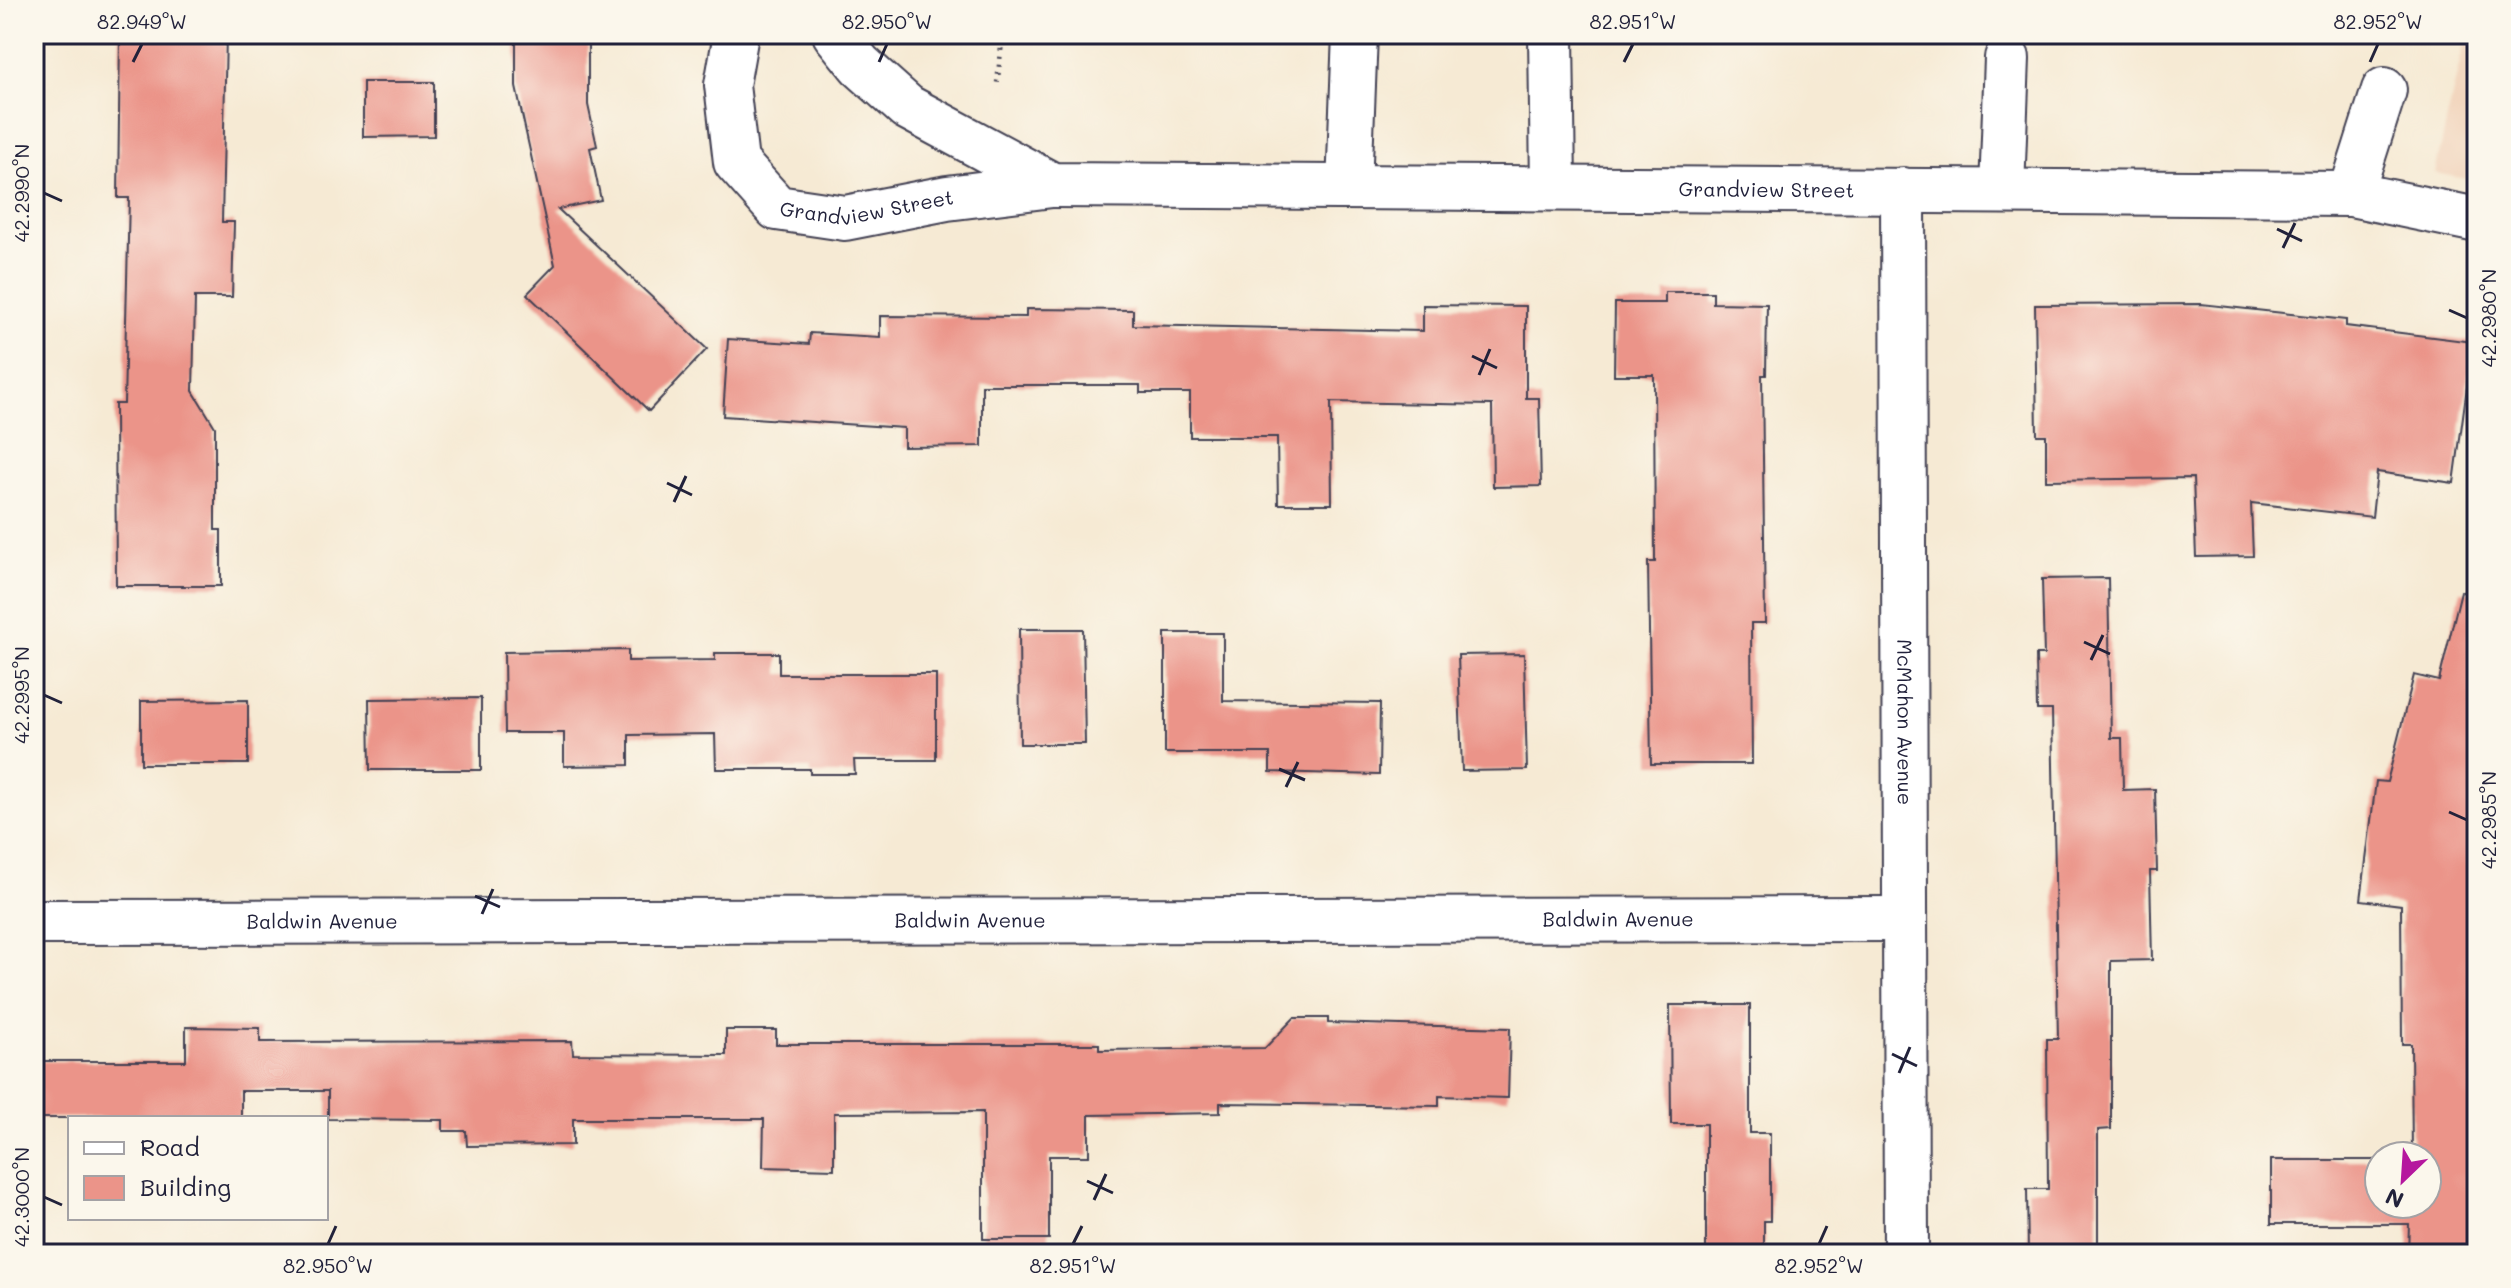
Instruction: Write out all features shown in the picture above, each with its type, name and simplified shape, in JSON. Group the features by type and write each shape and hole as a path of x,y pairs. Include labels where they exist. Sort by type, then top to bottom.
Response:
{"street":[{"name":"Grandview Street","path":"736,34 727,85 736,162 777,208 845,218 947,198 1052,185 2351,194 2477,220"},
{"name":"Grandview Street","path":"835,34 860,65 907,107 1052,185"},
{"path":"1349,187 1355,34"},
{"path":"1551,34 1553,187"},
{"path":"2002,190 2007,58"},
{"path":"2351,194 2384,90"},
{"name":"McMahon Avenue","path":"1903,190 1906,1254"},
{"name":"Baldwin Avenue","path":"34,922 1905,919"}],"path":[{"path":"995,34 1001,49 997,85"}],"shaded area":[{"path":"2466,34 2477,34 2477,181 2435,173"}],"building":[{"path":"120,34 226,34 222,222 234,222 232,297 195,297 193,391 215,427 215,530 221,530 221,586 116,586 115,404 124,404 129,198 118,198"},
{"path":"516,34 588,34 588,105 597,146 590,148 601,200 558,209 707,349 649,411 527,294 555,265 516,87"},
{"path":"363,82 434,82 434,136 363,137"},
{"path":"1665,292 1713,292 1713,303 1767,304 1766,375 1762,375 1765,623 1751,623 1752,764 1651,764 1648,562 1655,562 1654,375 1614,375 1615,303 1665,303"},
{"path":"2201,304 2346,320 2346,326 2473,342 2454,483 2377,472 2372,517 2251,503 2253,556 2196,557 2193,478 2046,480 2046,435 2037,435 2035,305"},
{"path":"1423,305 1526,306 1526,398 1539,398 1541,486 1493,487 1492,405 1331,402 1332,504 1278,504 1277,437 1190,437 1190,393 1140,393 1140,385 982,385 982,446 904,447 904,428 723,416 728,339 809,344 810,333 880,337 880,316 1026,317 1026,309 1133,310 1133,325 1423,331"},
{"path":"2108,578 2111,738 2122,738 2123,790 2155,789 2157,871 2150,871 2152,960 2111,961 2111,1129 2098,1130 2098,1254 2028,1254 2027,1189 2048,1189 2047,1039 2058,1039 2052,710 2037,710 2036,655 2044,655 2042,579"},
{"path":"2461,591 2477,593 2477,862 2468,860 2469,972 2477,972 2477,1254 2408,1254 2409,1224 2271,1224 2271,1160 2363,1160 2363,1220 2443,1220 2443,1140 2412,1140 2411,1044 2402,1044 2401,905 2361,900 2376,781 2387,782 2414,675 2439,681"},
{"path":"1019,629 1083,629 1085,744 1020,744"},
{"path":"1165,633 1223,633 1223,701 1380,703 1379,775 1270,772 1270,753 1165,753"},
{"path":"628,650 628,661 715,660 715,653 779,653 779,674 936,674 936,760 854,760 855,774 810,774 810,769 716,769 715,734 629,735 629,765 564,766 564,733 505,733 504,652"},
{"path":"1524,654 1527,770 1462,771 1458,655"},
{"path":"481,698 481,770 370,770 369,699"},
{"path":"248,700 248,764 141,764 141,701"},
{"path":"1670,1005 1750,1005 1750,1133 1770,1133 1770,1221 1764,1221 1764,1254 1706,1254 1706,1124 1671,1124"},
{"path":"1294,1018 1328,1018 1328,1023 1510,1028 1508,1098 1439,1096 1439,1106 1220,1103 1220,1113 1089,1115 1089,1156 1049,1156 1049,1239 983,1239 983,1112 834,1113 834,1169 763,1167 764,1119 573,1119 573,1145 467,1146 466,1131 443,1131 443,1120 328,1119 328,1091 241,1091 241,1116 34,1118 34,1061 186,1061 186,1027 260,1028 260,1042 572,1041 573,1054 726,1055 726,1030 776,1030 776,1044 1099,1044 1099,1050 1265,1048"}]}
